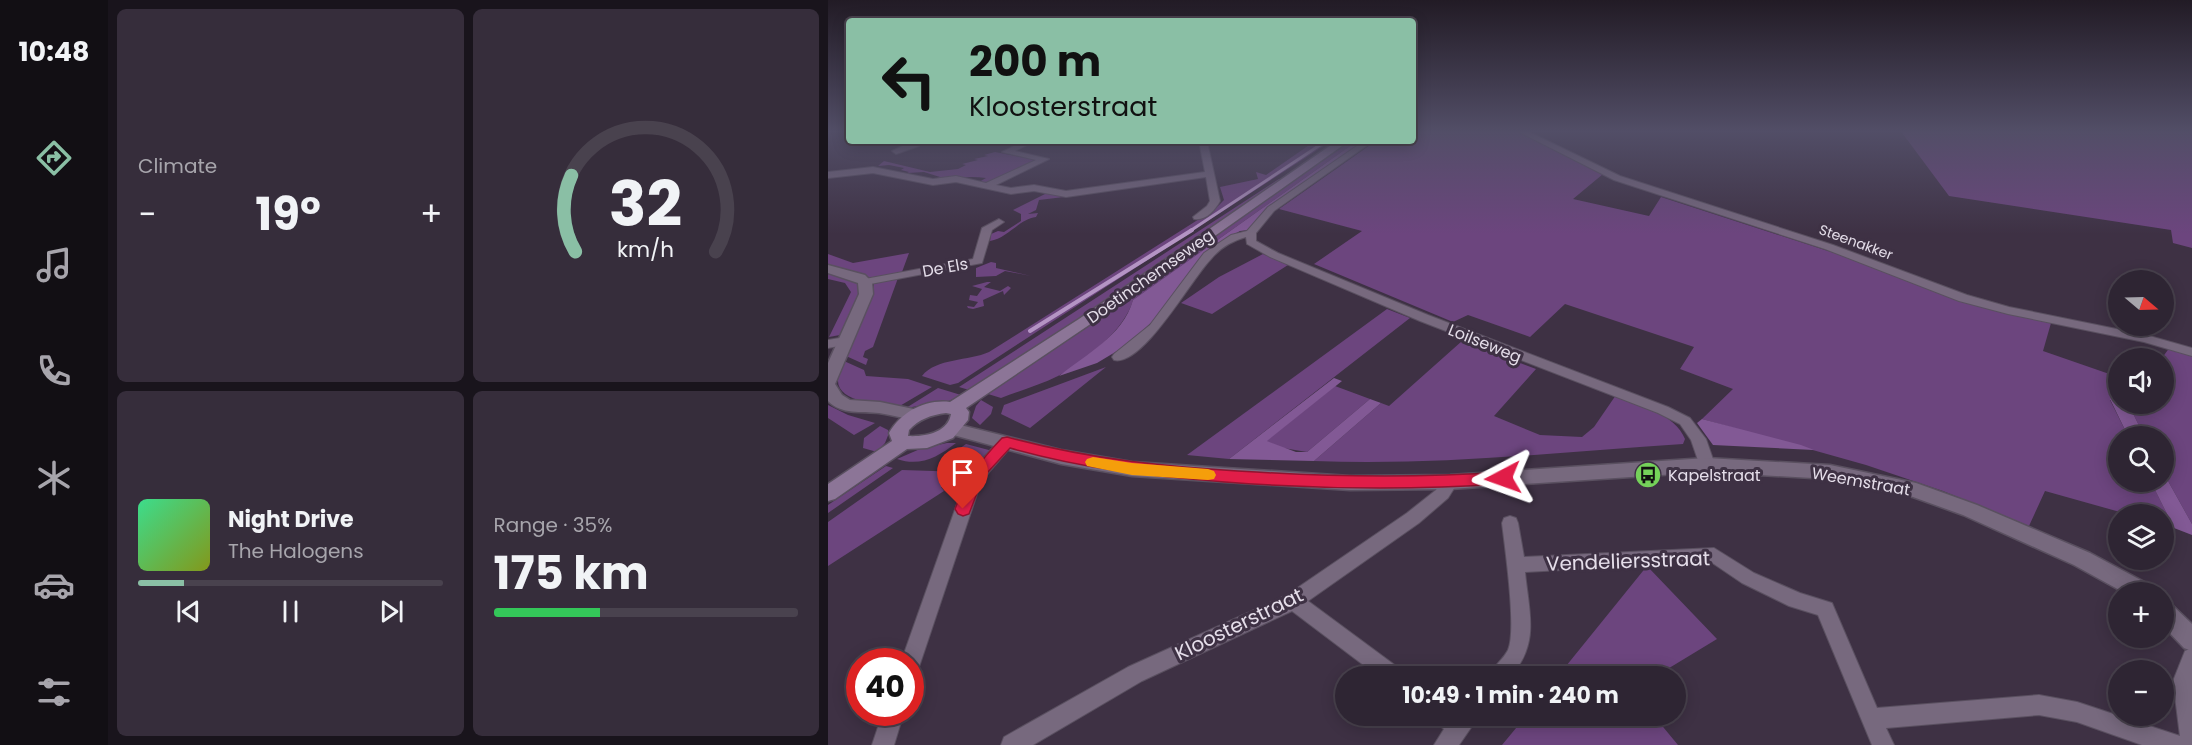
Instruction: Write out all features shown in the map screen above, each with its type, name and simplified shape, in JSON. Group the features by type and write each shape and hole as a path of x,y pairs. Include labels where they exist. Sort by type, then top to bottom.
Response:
{"main road":[{"name":"Doetinchemseweg","path":"953,408 1094,315 1310,165"},
{"path":"828,494 908,427 936,408 953,408 960,412 961,416 952,429 927,441 908,427"}],"street":[{"path":"986,186 1032,165"},
{"path":"1198,217 1215,203 1207,165"},
{"path":"1119,357 1156,326 1206,255 1238,235 1251,233 1271,209 1335,165"},
{"name":"Steenakker","path":"1590,165 1662,195 1829,247 1963,298 2008,310 2146,339 2192,352"},
{"path":"828,175 873,170 933,182 957,179 1011,191 1034,188 1066,195 1209,174"},
{"name":"De Els","path":"865,282 978,261 987,228 999,222"},
{"name":"Loilseweg","path":"1251,233 1251,242 1274,255 1424,318 1663,410 1685,421 1698,439 1707,465"},
{"path":"828,269 860,278 865,282 866,294 828,384 838,400 856,408 862,414 908,427"},
{"path":"828,344 845,341"},
{"name":"Weemstraat","path":"952,429 1061,457 1132,469 1350,483 1450,482 1707,465 1830,472 1916,490 1970,510 2082,559 2124,582"},
{"path":"916,648 971,487 983,468 1007,442"},
{"name":"Kloosterstraat","path":"1012,745 1135,674 1294,601 1413,519 1442,494 1450,482"},
{"path":"1508,666 1516,656 1521,638 1520,601 1510,523"},
{"name":"Vendeliersstraat","path":"1516,565 1714,555 1748,578 1796,600 1825,609 1883,745"},
{"path":"1294,601 1380,666"},
{"path":"2174,622 2192,640"},
{"path":"2192,657 2183,681 2192,745"},
{"path":"1871,719 2039,705 2077,712 2174,745"},
{"path":"883,745 889,726"},
{"path":"1445,745 1454,726"}],"shaded area":[{"path":"879,165 900,165 930,172 958,169 966,165 1025,165 985,183 979,182 986,178 979,177 933,180 940,177 924,172 907,173 909,172 901,170 904,168 889,165 878,166"},
{"path":"1281,165 1294,165 958,383 950,385 922,376 928,370 944,363 989,352 1215,209 1224,200 1220,187 1258,179 1256,172 1266,175"},
{"path":"1316,165 1324,165 1133,300 1122,322 1103,344 1069,370 1001,398 988,394"},
{"path":"1324,165 1331,165 1284,198 1248,230 1240,231 1211,247 1154,320 1127,345 1097,363 1059,376 1112,334 1128,313 1133,300"},
{"path":"1342,165 1585,165 1603,174 1573,199 1649,216 1661,197 2051,323 2043,351 2108,374 2108,414 2117,414 2123,426 2108,426 2108,492 2156,492 2162,504 2108,504 2108,509 2045,491 2029,526 1943,491 1866,465 1702,419 1733,389 1680,369 1694,347 1565,304 1530,337 1468,315 1453,322 1314,264 1362,231 1279,209"},
{"path":"1926,165 2192,165 2192,248 2173,243 2171,230 1949,196"},
{"path":"1279,179 1283,180 1093,311 969,390 959,387"},
{"path":"1047,193 1064,197 1039,200 1036,210 1028,214 1038,213 1036,217 1024,221 990,241 991,234 998,231 1004,232 1021,221 1021,214 1013,210"},
{"path":"909,253 902,272 869,278 828,265 828,254 853,263"},
{"path":"1263,254 1288,265 1212,314 1181,303 1219,277"},
{"path":"991,262 996,263 996,268 1031,276 1005,271 996,276 976,277 976,268"},
{"path":"828,274 848,279 859,285 860,295 840,335 829,337 851,292 845,283 828,279"},
{"path":"898,278 873,347 865,351 863,357 868,359 866,365 846,356 873,292 874,284"},
{"path":"991,282 984,287 1000,291 1008,286 1011,288 1004,295 1003,291 983,300 984,306 968,308 967,306 974,307 978,302 969,300 970,295 977,296 982,289 972,286"},
{"path":"1387,309 1410,318 1229,459 1187,455"},
{"path":"1462,341 1536,369 1494,416 1540,435 1582,437 1594,427 1616,395 1665,417 1680,430 1685,439 1683,444 1452,460 1314,461 1381,403 1389,406"},
{"path":"2174,348 2192,353 2192,524 2174,492 2174,426 2139,426 2133,414 2174,414"},
{"path":"844,361 864,370 866,376 908,379 932,387 898,407 861,401 844,393 839,387 838,377"},
{"path":"1106,367 1030,428 1001,414 1004,405"},
{"path":"1334,378 1342,381 1267,441 1296,452 1307,452 1370,399 1381,403 1314,461 1229,459"},
{"path":"1335,386 1370,399 1307,452 1283,448 1266,441"},
{"path":"938,388 961,395 949,401 906,408"},
{"path":"981,400 993,407 991,414 980,425 972,418"},
{"path":"828,405 848,415 875,423 854,435 828,418"},
{"path":"2117,414 2133,414 2139,426 2123,426"},
{"path":"1702,419 1814,450 1713,445 1697,423"},
{"path":"880,426 889,433 885,443 877,452 863,448 864,438"},
{"path":"956,443 928,459 913,462 897,459 920,449"},
{"path":"966,444 1004,454 984,465 939,463"},
{"path":"886,466 893,468 828,513 828,505"},
{"path":"902,470 964,472 941,487 944,491 828,566 828,522"},
{"path":"2156,492 2174,492 2192,524 2192,535 2174,528 2174,504 2162,504"},
{"path":"1647,566 1717,639 1672,666 1566,666"},
{"path":"1518,726 1662,726 1678,745 1502,745"}],"waterway":[{"path":"1190,231 1290,165"},
{"path":"1030,331 1192,230"}],"slow traffic":[{"path":"1093,462 1132,469 1208,475"}],"place":[{"name":"Kapelstraat","path":"1648,475"}],"route":[{"path":"963,509 971,487 983,468 1007,442 1061,457 1132,469 1240,477 1350,483 1450,482 1503,478"}]}
